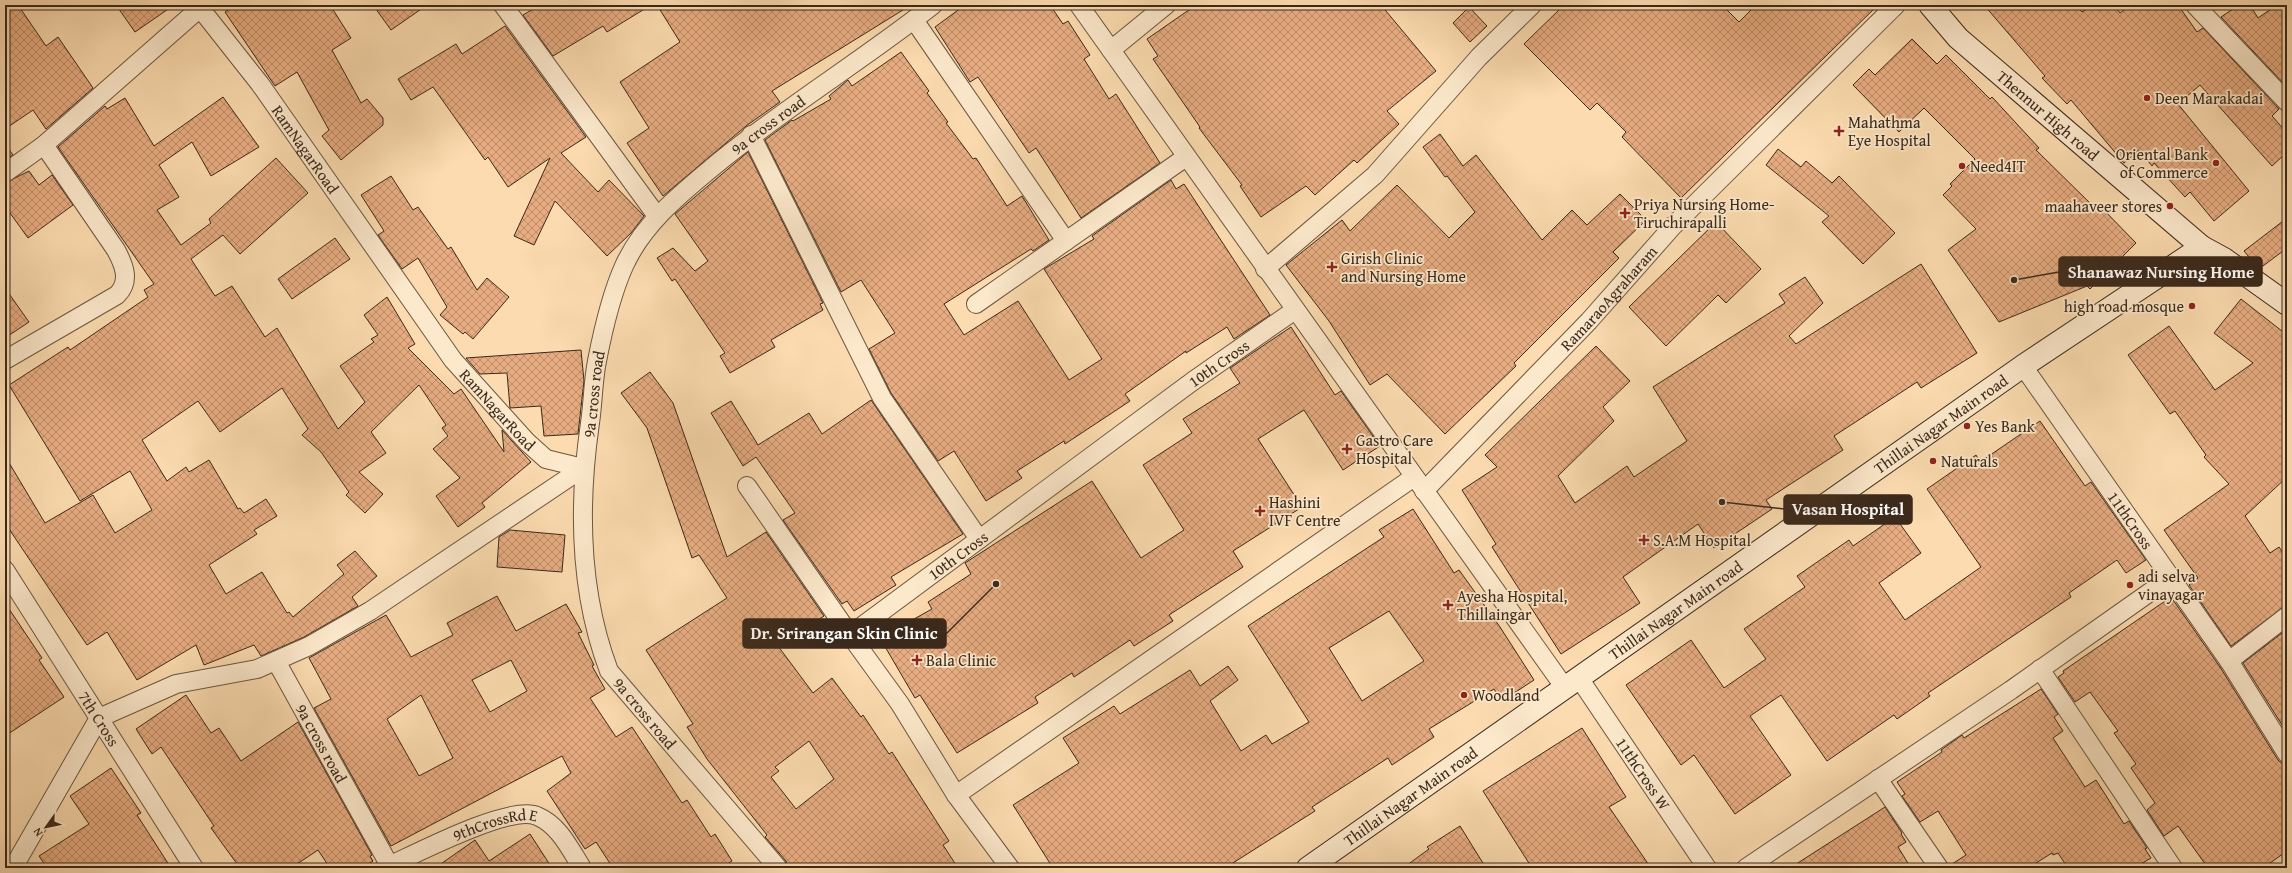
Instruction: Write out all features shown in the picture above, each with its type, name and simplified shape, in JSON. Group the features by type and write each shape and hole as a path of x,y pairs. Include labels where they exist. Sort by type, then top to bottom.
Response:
{"street":[{"path":"503,5 657,216"},
{"name":"9a cross road","path":"778,868 609,671 597,640 586,582 582,504 583,468 594,398 597,363 614,295 623,268 633,249 657,216 751,135 933,5"},
{"name":"11thCross W","path":"1079,5 1419,484 1572,683 1707,868"},
{"path":"1111,50 1166,5"},
{"path":"1265,269 1374,175 1480,57 1532,5"},
{"name":"RamaraoAgraharam","path":"956,795 1419,484 1589,321 1673,226 1896,5"},
{"name":"Thennur High road","path":"1930,5 1958,38 2202,247 2284,296"},
{"path":"2195,5 2287,102"},
{"name":"RamNagarRoad","path":"5,173 44,145 202,6 260,84 453,360 527,442 546,459 583,468"},
{"path":"914,20 1066,241"},
{"path":"751,135 882,398 979,539"},
{"path":"5,360 117,295 123,289 125,280 125,266 116,250 44,145"},
{"path":"976,304 1186,157"},
{"name":"Thillai Nagar Main road","path":"1308,868 2023,366 2202,247"},
{"name":"10th Cross","path":"850,635 1193,381 1295,310"},
{"name":"11thCross","path":"2023,366 2229,661 2287,754"},
{"path":"13,868 100,718 176,684 257,668 309,646 370,611 583,468"},
{"path":"747,486 850,635 900,704 956,795 1010,868"},
{"name":"7th Cross","path":"5,570 194,868"},
{"path":"1746,868 2040,669 2170,578"},
{"path":"2229,661 2287,616"},
{"name":"9a cross road","path":"276,661 390,867"},
{"path":"2040,669 2173,868"},
{"path":"1878,779 1939,868"},
{"name":"9thCrossRd E","path":"390,867 489,821 525,814 536,815 549,822 564,839 582,868"}],"building":[{"path":"5,5 18,5 46,46 58,37 93,88 46,129 33,110 5,129"},
{"path":"116,5 174,5 135,32"},
{"path":"235,5 330,5 351,38 332,50 361,103 367,99 383,118 383,125 341,160 322,136 329,130 297,72 275,86 225,12"},
{"path":"373,5 427,5 391,30"},
{"path":"540,5 651,5 607,32 603,26 553,56 523,15"},
{"path":"657,5 911,5 772,91 780,102 746,126 663,196 627,143 649,128 620,82 680,42"},
{"path":"965,5 1050,5 1063,24 1068,21 1090,55 1084,59 1109,99 1116,94 1160,163 1081,218 1036,148 1029,153 978,77 970,82 935,27"},
{"path":"1196,5 1381,5 1436,71 1387,111 1399,124 1357,163 1354,160 1315,195 1306,186 1261,217 1240,186 1242,185 1199,128 1200,127 1153,59 1158,56 1147,39"},
{"path":"1564,5 1722,5 1739,22 1756,5 1878,5 1681,198 1622,137 1626,132 1597,103 1590,110 1524,44"},
{"path":"1984,5 2076,5 2082,12 2092,5 2114,5 2120,13 2130,5 2178,5 2197,32 2203,28 2279,109 2272,116 2287,133 2287,152 2272,166 2200,85 2178,104 2249,191 2214,221 2190,192 2185,197 2154,163 2152,166 2139,150 2124,163 2071,100 2067,104 2042,78 2045,76"},
{"path":"2239,5 2250,5 2258,18 2277,5 2287,5 2287,87 2221,17"},
{"path":"1469,7 1487,26 1470,42 1453,23"},
{"path":"505,26 586,137 561,153 598,192 609,180 644,216 631,233 607,256 555,201 534,245 514,236 550,158 508,187 488,157 485,160 433,87 411,100 398,79 456,44 462,54"},
{"path":"1912,39 1937,64 1946,55 1990,99 1992,97 2039,148 2036,150 2095,208 2099,205 2136,243 2090,289 2087,286 1999,322 1948,250 1976,229 1943,195 1952,186 1950,184 1975,159 1924,108 1899,132 1853,85 1869,69 1875,75"},
{"path":"901,52 929,91 927,93 948,122 946,123 973,159 976,158 1007,206 1022,196 1049,240 1033,251 1031,249 944,304 964,335 1018,301 1069,380 1102,359 1044,269 1094,239 1092,236 1171,180 1176,189 1184,184 1270,315 1234,339 1227,327 1186,353 1186,351 1125,394 1130,401 1065,444 1064,441 1017,471 1022,478 986,501 954,451 938,461 891,393 869,349 895,333 861,280 841,292 765,140 792,120 793,121 831,99 829,96 848,80 852,86"},
{"path":"223,97 259,147 211,176 192,142 159,165 179,197 157,210 181,245 211,223 209,219 276,158 308,193 240,254 223,235 191,259 215,296 232,286 265,337 277,328 338,429 365,402 340,366 374,342 371,339 378,335 364,315 387,297 415,344 408,348 454,394 461,389 504,452 502,430 531,462 482,503 485,507 458,527 436,496 460,478 433,449 448,436 442,428 446,425 419,385 371,432 386,453 359,472 383,494 365,513 346,495 349,492 321,452 302,435 308,429 282,388 220,432 198,401 142,440 167,481 186,467 189,472 209,460 238,509 240,508 244,513 266,499 277,516 254,530 257,534 209,565 226,594 262,572 287,613 289,612 293,617 344,574 337,565 355,551 377,576 352,597 358,606 304,637 261,656 254,645 204,665 196,645 137,680 107,632 87,645 5,523 5,456 45,523 93,495 115,533 152,510 130,471 80,501 9,385 68,347 70,350 148,297 144,290 154,284 58,147 105,106 107,109 125,98 154,146"},
{"path":"1440,134 1463,166 1476,155 1542,240 1572,210 1587,225 1620,194 1646,220 1613,252 1619,258 1514,363 1516,366 1445,434 1387,374 1370,385 1329,321 1286,265 1342,220 1350,231 1397,185 1449,238 1475,212 1447,176 1445,177 1423,147"},
{"path":"5,144 13,155 5,160"},
{"path":"1778,149 1801,167 1806,161 1832,183 1839,176 1895,233 1863,264 1822,222 1829,216 1766,165"},
{"path":"748,152 823,303 820,304 823,310 771,340 775,347 730,373 720,356 725,353 675,279 672,281 657,258 673,248 695,271 708,261 675,214"},
{"path":"29,171 39,185 52,175 73,205 28,238 5,206 5,183"},
{"path":"391,176 413,210 418,207 448,249 451,247 477,290 487,278 509,297 473,339 465,332 463,334 440,315 447,307 418,258 402,269 378,235 384,231 361,195"},
{"path":"2287,218 2287,248 2259,269 2244,251"},
{"path":"1716,222 1761,269 1726,303 1718,295 1666,346 1629,307"},
{"path":"335,238 350,259 292,299 278,279"},
{"path":"1921,264 1977,353 1921,388 1917,382 1834,436 1843,450 1766,500 1772,509 1714,548 1698,524 1623,577 1640,603 1561,654 1492,547 1496,544 1462,490 1497,467 1485,455 1596,346 1630,381 1603,407 1614,421 1558,476 1575,503 1627,466 1634,477 1687,441 1653,387 1785,303 1779,294 1805,277 1823,303 1789,336 1796,344"},
{"path":"5,288 29,322 5,338"},
{"path":"2241,299 2287,335 2287,477 2245,516 2270,553 2279,547 2287,559 2287,605 2231,646 2189,585 2198,578 2164,530 2229,484 2204,457 2206,455 2175,411 2170,414 2128,355 2169,326 2215,390 2253,363 2214,333"},
{"path":"1291,327 1335,395 1341,391 1380,446 1343,470 1304,410 1258,439 1302,507 1233,551 1243,567 1169,615 1173,621 1134,646 1130,640 1074,677 1072,673 1035,697 1038,703 957,753 920,695 915,698 880,638 932,609 928,602 971,574 965,563 1092,481 1141,558 1184,530 1143,465 1192,433 1183,419 1240,383 1230,368"},
{"path":"581,350 584,381 578,434 544,436 541,406 510,408 507,373 480,374 466,358"},
{"path":"650,372 673,403 727,557 766,532 824,616 778,646 813,693 832,678 861,717 863,715 889,754 892,752 949,841 943,845 958,868 788,868 786,861 765,837 767,835 707,759 687,727 693,724 646,650 727,598 699,555 692,558 647,428 621,393","holes":["809,741 834,779 796,809 771,777 779,771 775,767"]},
{"path":"871,400 963,534 891,577 896,585 854,611 847,601 842,604 783,520 795,513 756,457 743,466 711,413 731,401 758,445 809,413 822,434"},
{"path":"2040,421 2085,486 2091,482 2146,560 2126,573 2117,560 2069,593 2071,597 1928,693 1930,696 1897,719 1894,715 1827,761 1781,695 1750,716 1791,775 1735,814 1694,755 1681,765 1626,685 1691,640 1724,688 1766,659 1744,629 1805,587 1797,576 1849,540 1853,546 1895,517 1921,553 1879,583 1905,620 1981,567 1927,489 1976,455 1980,462"},
{"path":"1413,509 1454,573 1459,570 1500,627 1534,680 1502,701 1494,689 1429,729 1434,737 1392,765 1388,758 1312,807 1315,811 1225,868 1053,868 1013,805 1079,763 1063,738 1114,706 1120,714 1190,670 1200,686 1228,666 1238,680 1210,701 1241,751 1266,735 1272,744 1309,722 1248,626 1384,537 1379,530","holes":["1389,611 1424,661 1362,701 1329,648"]},
{"path":"510,530 565,535 562,572 497,567 499,537"},
{"path":"497,596 516,631 566,604 582,632 578,633 594,665 592,666 605,689 590,698 616,737 632,727 682,803 687,800 711,837 715,834 732,861 721,868 613,868 596,842 585,849 547,791 571,773 562,756 391,846 314,708 331,699 309,658 386,615 411,657 453,635 447,623","holes":["511,660 527,691 490,712 472,680","421,695 453,758 419,776 387,719"]},
{"path":"2171,597 2220,667 2278,760 2287,768 2287,851 2263,868 2208,868 2178,826 2164,836 2147,810 2155,803 2131,768 2136,764 2114,733 2118,731 2090,692 2075,702 2058,677 2064,673 2063,671"},
{"path":"5,603 42,658 39,660 64,697 5,736"},
{"path":"2282,633 2287,640 2287,722 2282,725 2243,663"},
{"path":"2041,689 2058,714 2054,717 2063,731 2053,738 2085,787 2096,780 2124,824 2129,821 2147,848 2145,849 2151,858 2134,868 2068,868 2058,853 2053,855 2052,853 2028,868 1949,868 1949,866 1966,855 1938,811 1920,822 1902,796 1905,794 1897,782 1942,752 1941,750 1962,735 1964,738"},
{"path":"186,695 211,733 219,728 241,761 298,722 372,855 370,856 373,861 363,868 330,868 318,850 291,868 240,868 211,828 214,826 161,747 152,754 136,729"},
{"path":"1582,728 1626,797 1609,807 1651,868 1532,868 1483,791"},
{"path":"111,768 141,813 137,815 171,868 47,868 39,856 89,824 70,796"},
{"path":"1885,807 1902,833 1901,834 1906,842 1898,847 1911,868 1790,868"},
{"path":"1460,826 1486,868 1403,868 1429,849 1427,847"},
{"path":"530,834 552,868 435,868 475,840 489,861"}],"place":[{"name":"Deen Marakadai","path":"2147,98"},
{"name":"Mahathma Eye Hospital","path":"1839,131"},
{"name":"Oriental Bank of Commerce","path":"2216,163"},
{"name":"Need4IT","path":"1962,166"},
{"name":"maahaveer stores","path":"2170,206"},
{"name":"Priya Nursing Home- Tiruchirapalli","path":"1625,213"},
{"name":"Girish Clinic and Nursing Home","path":"1332,267"},
{"name":"Shanawaz Nursing Home","path":"2014,280"},
{"name":"high road mosque","path":"2192,306"},
{"name":"Yes Bank","path":"1967,426"},
{"name":"Gastro Care Hospital","path":"1347,449"},
{"name":"Naturals","path":"1933,461"},
{"name":"Vasan Hospital","path":"1722,502"},
{"name":"Hashini IVF Centre","path":"1260,511"},
{"name":"S.A.M Hospital","path":"1644,540"},
{"name":"Dr. Srirangan Skin Clinic","path":"996,584"},
{"name":"adi selva vinayagar","path":"2130,585"},
{"name":"Ayesha Hospital, Thillaingar","path":"1448,605"},
{"name":"Bala Clinic","path":"917,660"},
{"name":"Woodland","path":"1464,695"}]}
